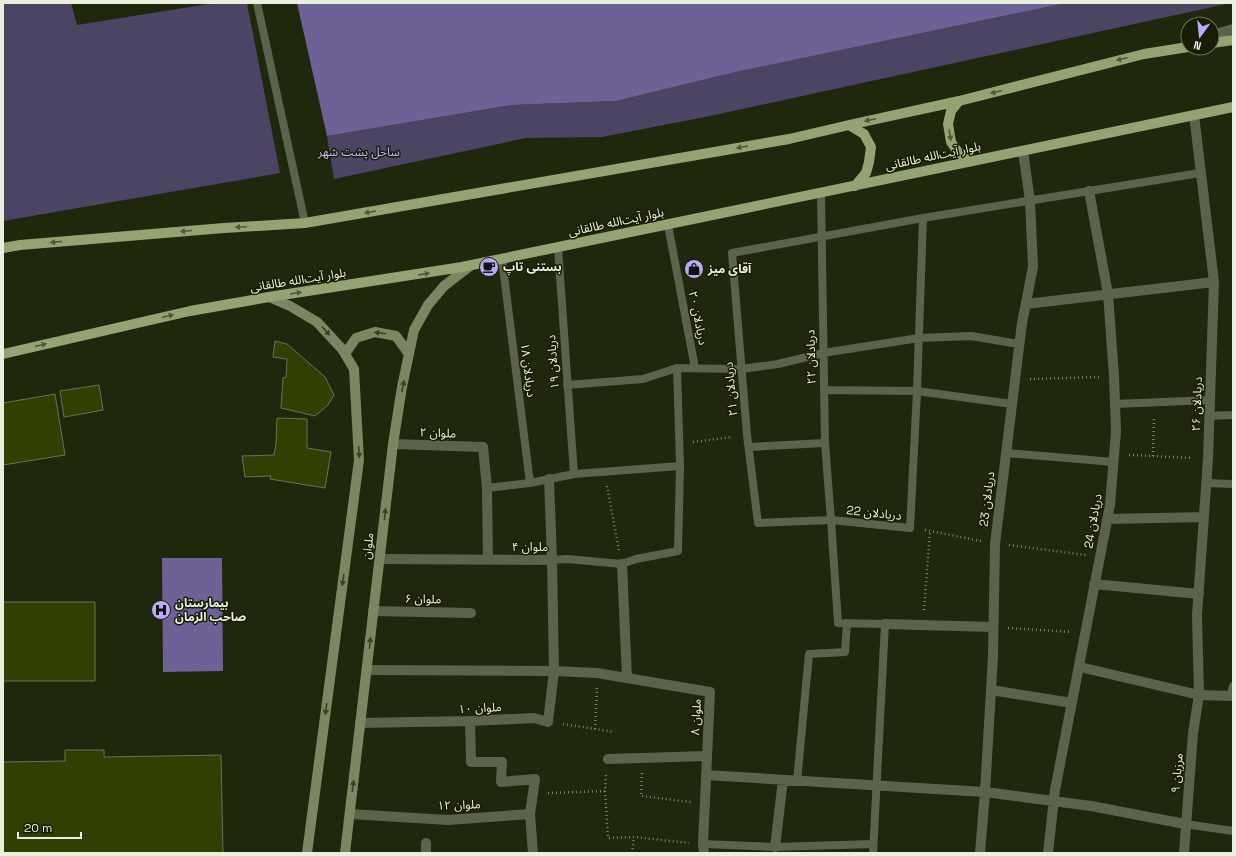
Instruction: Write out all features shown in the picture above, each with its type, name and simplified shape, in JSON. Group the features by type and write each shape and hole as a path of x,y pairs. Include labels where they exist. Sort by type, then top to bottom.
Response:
{"main road":[{"path":"1220,42 1233,40"},
{"path":"3,248 20,245 224,228 305,223 408,206 789,139 959,101 1144,54 1180,48"},
{"path":"959,101 951,111 948,124 951,142 958,152 972,161"},
{"name":"بلوار آیت‌الله طالقانی","path":"3,354 190,311 269,297 470,266 1233,107"},
{"path":"849,125 864,134 871,147 866,173 855,186"},
{"name":"ملوان","path":"345,853 393,444 414,330 428,306 444,286 470,266"},
{"name":"ملوان","path":"269,297 290,306 317,322 342,349 354,369 359,460 307,853"},
{"path":"345,354 356,338 375,332 396,336 409,354"}],"street":[{"path":"1220,33 1233,29"},
{"path":"1144,54 1180,44"},
{"name":"دریادلان ۲۶","path":"1194,115 1214,282 1208,459 1198,615 1199,695"},
{"name":"دریادلان 23","path":"980,853 991,690 995,544 1020,344 1033,267 1030,201 1023,151"},
{"name":"دریادلان 24","path":"1048,853 1054,801 1094,584 1108,519 1116,431 1114,376 1108,294 1089,191"},
{"path":"1026,304 1214,282"},
{"name":"ملوان ۲","path":"393,444 482,447 487,488"},
{"path":"548,722 554,671 549,479"},
{"path":"487,488 488,560"},
{"path":"1108,519 1204,517"},
{"name":"ملوان ۴","path":"380,559 552,560"},
{"path":"622,564 627,678"},
{"path":"1094,584 1199,594"},
{"name":"ملوان ۶","path":"373,610 471,613"},
{"path":"885,624 993,627"},
{"path":"1080,666 1199,695 1232,692"},
{"name":"ملوان ۸","path":"367,670 554,671 597,673 710,692 703,849"},
{"path":"991,690 1072,703"},
{"name":"مرزبان ۹","path":"1184,853 1193,732 1199,695"},
{"name":"ملوان ۱۰","path":"360,723 470,722 534,718 548,722"},
{"path":"470,722 470,762 502,762 501,782 535,779 530,814 533,853"},
{"path":"608,759 707,756"},
{"path":"706,775 985,792 1054,801 1185,824"},
{"path":"775,847 783,780"},
{"name":"ملوان ۱۲","path":"350,814 448,820 530,814"}],"lane":[{"path":"257,3 305,223"},
{"path":"821,236 1200,173"},
{"name":"دریادلان ۲۲","path":"821,193 825,443 831,520"},
{"name":"دریادلان 22","path":"847,623 838,623 831,520 910,528 917,391 923,218"},
{"name":"دریادلان ۲۰","path":"668,225 695,368"},
{"name":"دریادلان ۲۱","path":"821,236 732,253 747,435 758,523 831,520"},
{"name":"دریادلان ۱۹","path":"558,248 574,474"},
{"name":"دریادلان ۱۸","path":"502,259 530,483"},
{"path":"567,384 643,379 677,368 742,369 778,364 823,353 919,338 970,336 1020,344"},
{"path":"487,488 530,483 574,474 680,466 677,368"},
{"path":"824,390 917,391 1012,404"},
{"path":"1115,404 1210,400"},
{"path":"1209,416 1233,415"},
{"path":"749,447 825,443"},
{"path":"1006,454 1114,458"},
{"name":"ملوان ۴","path":"552,560 567,559 622,564 636,559 678,550 680,466"},
{"path":"1206,484 1233,484"},
{"path":"797,781 809,654 845,652 847,623 885,624 873,853"},
{"path":"1185,824 1233,831"},
{"path":"703,849 873,844"}],"path":[{"path":"1016,380 1114,376"},
{"path":"1153,456 1155,402"},
{"path":"679,444 747,435"},
{"path":"1114,458 1153,456 1208,459"},
{"path":"605,472 622,564"},
{"path":"910,528 995,544 1100,557"},
{"path":"923,625 930,531"},
{"path":"993,627 1085,633"},
{"path":"595,729 597,673"},
{"path":"548,722 614,732"},
{"path":"608,759 605,791 608,838 634,837 703,849"},
{"path":"642,768 641,796 705,804"},
{"path":"534,793 605,791"},
{"path":"632,853 634,837"}],"green space":[{"path":"3,3 71,3 77,25 215,3 247,3 280,173 3,221"},
{"name":"ساحل پشت شهر","path":"1066,3 1231,3 710,116 602,137 526,138 334,179 327,136 511,105 616,101 730,73"}],"shaded area":[{"path":"297,3 1066,3 731,73 616,101 511,105 327,136"},
{"path":"162,558 222,558 223,671 163,672"}],"building":[{"path":"275,341 287,344 325,377 334,395 328,405 315,416 281,408 283,378 286,377 287,359 273,357"},
{"path":"99,385 103,410 64,417 60,391"},
{"path":"55,394 65,455 3,465 3,403"},
{"path":"277,418 307,419 307,448 331,452 325,488 270,479 271,476 245,477 242,456 274,455"},
{"path":"3,602 95,602 95,681 3,681"},
{"path":"65,750 104,750 104,757 221,755 223,853 3,853 3,762 65,761"}],"place":[{"name":"بستنی تاپ","path":"489,267"},
{"name":"آقای میز","path":"694,269"},
{"name":"بیمارستان صاحب الزمان","path":"161,610"}]}
